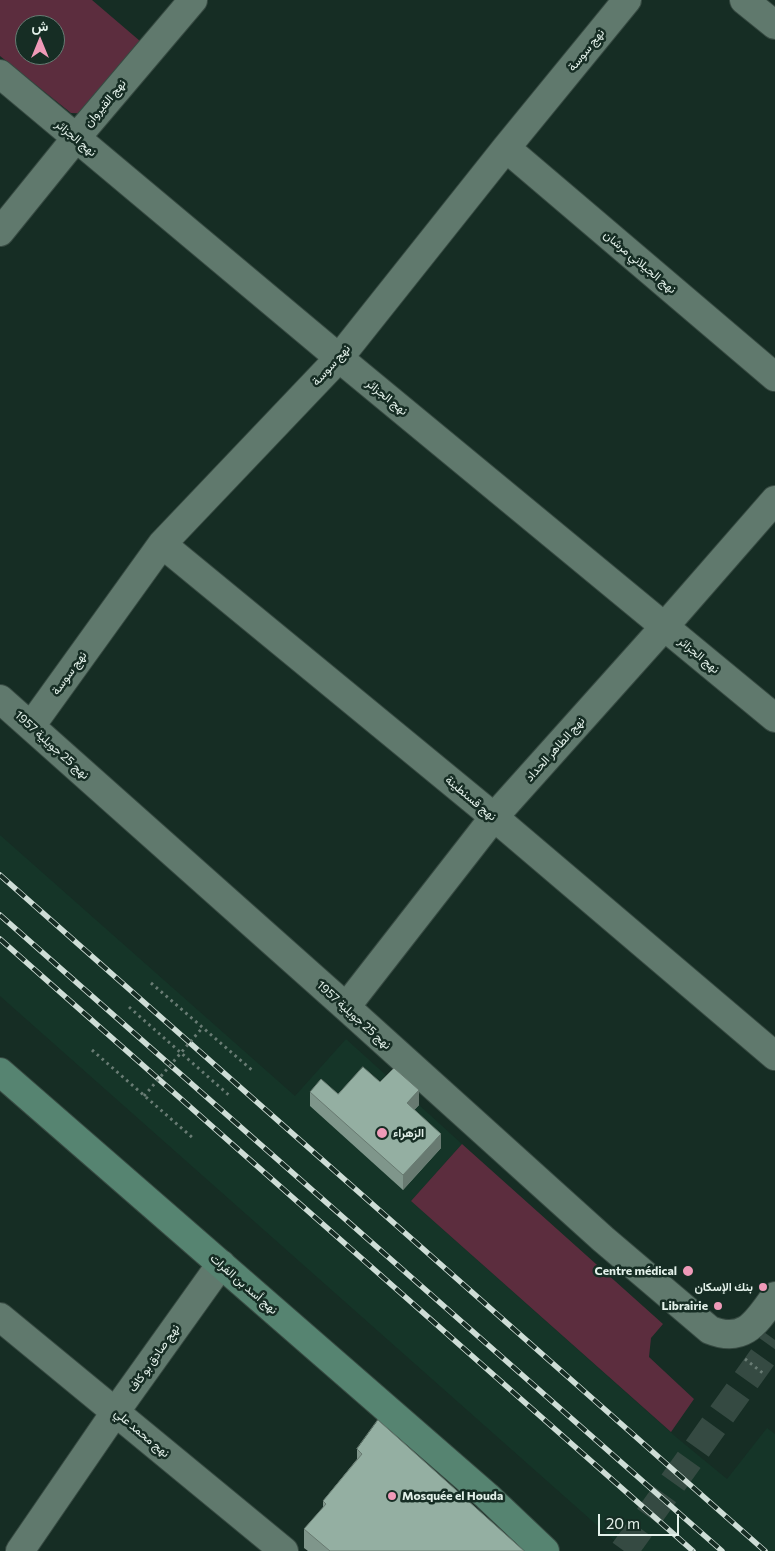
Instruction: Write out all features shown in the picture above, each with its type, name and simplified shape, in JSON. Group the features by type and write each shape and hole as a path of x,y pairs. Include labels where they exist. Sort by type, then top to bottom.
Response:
{"main road":[{"name":"نهج أسد بن الفرات","path":"0,1072 487,1496 545,1551"}],"street":[{"name":"نهج القيروان","path":"0,232 76,138 193,0"},
{"name":"نهج سوسة","path":"31,726 162,544 339,358 506,148 627,0"},
{"path":"744,0 775,25"},
{"name":"نهج الجزائر","path":"0,74 339,358 775,718"},
{"name":"نهج الجيلاني مرشان","path":"506,148 775,377"},
{"name":"نهج الطاهر الحداد","path":"346,1007 494,817 775,500"},
{"name":"نهج قسنطينة","path":"162,544 494,817 775,1056"},
{"name":"نهج 25 جويلية 1957","path":"0,699 595,1232 710,1330 719,1334 729,1335 748,1329 756,1322 775,1296"},
{"name":"نهج صادق بو كاف","path":"20,1551 116,1411 221,1264"},
{"name":"نهج محمد علي","path":"0,1316 284,1551"}],"path":[{"path":"151,983 253,1071"},
{"path":"129,1007 231,1097"},
{"path":"144,1096 203,1027"},
{"path":"92,1050 194,1139"}],"shaded area":[{"path":"0,0 92,0 147,47 93,114 71,113 0,56"},
{"path":"0,835 295,1096 346,1039 462,1144 411,1201 676,1437 727,1479 767,1428 775,1434 775,1551 626,1551 0,996"},
{"path":"462,1144 663,1324 651,1338 649,1357 694,1399 671,1432 411,1201"}],"building":[{"name":"الزهراء","path":"363,1067 380,1082 394,1068 419,1090 407,1103 441,1134 403,1175 310,1092 321,1079 338,1094"},
{"name":"Mosquée el Houda","path":"378,1420 524,1551 330,1551 304,1529 326,1504 323,1501 362,1454 357,1449"}],"tunnel":[{"path":"624,1551 775,1340"}],"railway":[{"path":"0,875 765,1551"},
{"path":"0,915 722,1551"},
{"path":"0,939 693,1551"}],"place":[{"name":"الزهراء","path":"382,1133"},
{"name":"Centre médical","path":"688,1271"},
{"name":"بنك الإسكان","path":"763,1287"},
{"name":"Librairie","path":"718,1306"},
{"name":"Mosquée el Houda","path":"392,1496"}]}
